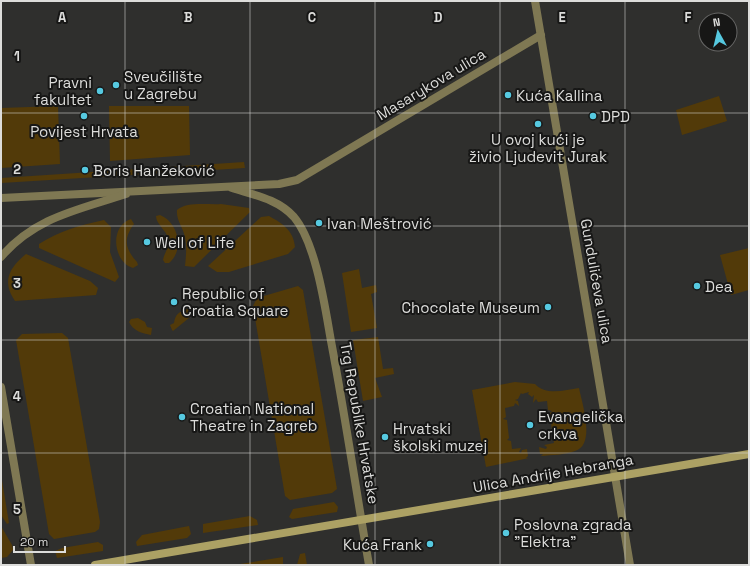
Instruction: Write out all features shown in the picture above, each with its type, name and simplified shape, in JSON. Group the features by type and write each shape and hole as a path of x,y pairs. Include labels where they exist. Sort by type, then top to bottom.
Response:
{"main road":[{"name":"Ulica Andrije Hebranga","path":"362,519 749,454"},
{"name":"Trg Republike Hrvatske","path":"95,565 362,519"}],"street":[{"name":"Gundulićeva ulica","path":"535,1 630,565"},
{"name":"Masarykova ulica","path":"337,158 541,35"},
{"name":"Trg Republike Hrvatske","path":"1,198 279,184 297,180 337,158"},
{"name":"Trg Republike Hrvatske","path":"225,186 274,201 293,217 304,233 322,292 344,408 362,519"},
{"name":"Trg Republike Hrvatske","path":"1,258 18,239 44,222 66,213 138,190"},
{"path":"1,387 31,565"},
{"path":"362,519 369,565"}],"shaded area":[{"path":"719,96 727,121 682,135 676,110"},
{"path":"58,106 60,164 1,168 1,108"},
{"path":"109,106 189,106 190,155 110,161"},
{"path":"244,162 245,168 1,183 1,178"},
{"path":"192,204 221,204 249,208 250,212 194,267 185,266 186,241 177,210 186,205"},
{"path":"160,215 171,224 177,237 177,251 169,263 165,263 163,260 168,247 168,238 156,219 156,216"},
{"path":"269,216 283,225 292,236 295,247 288,254 229,272 217,272 208,266 261,217"},
{"path":"131,219 134,224 128,234 127,244 130,253 138,265 133,268 121,259 116,244 119,229 124,223"},
{"path":"104,220 111,227 110,252 119,277 115,282 39,248 39,244 62,232"},
{"path":"749,248 749,290 731,295 720,255"},
{"path":"26,254 90,281 98,288 96,295 15,301 9,287 9,275 20,259"},
{"path":"359,269 362,288 376,285 377,292 371,294 377,328 351,332 342,273"},
{"path":"298,286 303,290 337,489 332,493 290,500 285,496 253,306 257,298"},
{"path":"188,309 190,312 189,318 173,331 170,325 174,323 178,314"},
{"path":"138,318 145,322 147,327 152,328 151,335 133,328 129,322 131,319"},
{"path":"62,333 68,338 100,522 99,529 95,532 54,539 49,534 16,340 22,334"},
{"path":"378,337 383,369 393,368 394,374 375,378 382,397 363,401 353,340"},
{"path":"515,382 535,384 539,388 550,391 562,391 579,388 586,423 585,441 581,447 575,451 567,453 541,456 543,454 540,454 539,447 546,449 547,447 544,445 554,443 552,434 556,432 555,430 552,431 550,413 552,411 548,410 547,401 538,402 536,399 533,403 534,395 532,397 528,394 529,392 521,393 518,399 515,400 518,401 519,406 515,403 514,406 505,408 506,417 503,419 507,420 509,438 507,440 511,441 512,449 521,448 519,452 521,453 522,450 527,449 528,456 526,458 529,458 486,467 472,390"},
{"path":"1,474 9,523 7,524 1,515"},
{"path":"334,502 338,507 337,512 292,519 289,517 293,509"},
{"path":"250,516 257,520 258,525 203,533 203,524"},
{"path":"1,526 12,545 13,550 7,557 1,558"},
{"path":"189,526 191,534 187,538 137,546 136,542 142,535"},
{"path":"98,542 103,545 103,551 57,558 55,551 62,548"},
{"path":"305,553 307,565 297,565 300,554"},
{"path":"283,557 283,565 234,565"}],"place":[{"name":"Sveučilište u Zagrebu","path":"116,85"},
{"name":"Pravni fakultet","path":"100,91"},
{"name":"Kuća Kallina","path":"508,95"},
{"name":"Povijest Hrvata","path":"84,116"},
{"name":"DPD","path":"593,116"},
{"name":"U ovoj kući je živio Ljudevit Jurak","path":"538,124"},
{"name":"Boris Hanžeković","path":"85,170"},
{"name":"Ivan Meštrović","path":"319,223"},
{"name":"Well of Life","path":"147,242"},
{"name":"Dea","path":"697,286"},
{"name":"Republic of Croatia Square","path":"174,302"},
{"name":"Chocolate Museum","path":"548,307"},
{"name":"Croatian National Theatre in Zagreb","path":"182,417"},
{"name":"Evangelička crkva","path":"530,425"},
{"name":"Hrvatski školski muzej","path":"385,437"},
{"name":"Poslovna zgrada \"Elektra\"","path":"506,533"},
{"name":"Kuća Frank","path":"430,544"}]}
